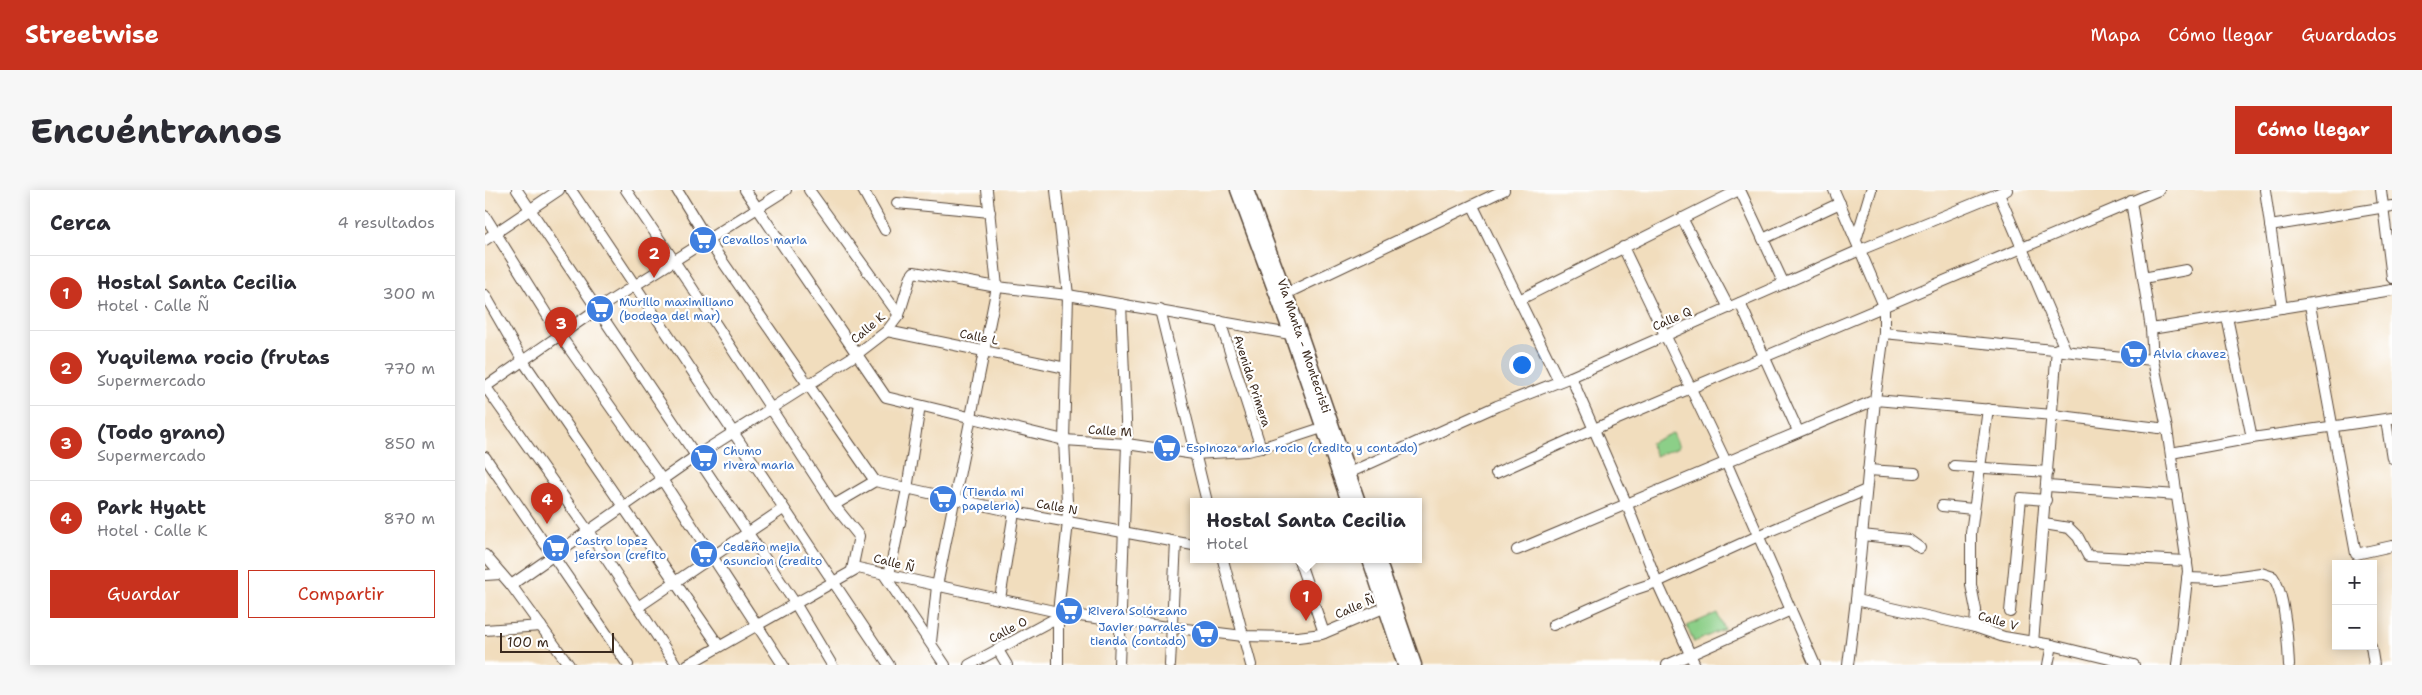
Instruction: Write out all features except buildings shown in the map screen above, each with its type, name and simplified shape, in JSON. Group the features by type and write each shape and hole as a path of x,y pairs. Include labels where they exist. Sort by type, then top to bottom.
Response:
{"main road":[{"name":"Vía Manta - Montecristi","path":"1237,190 1282,296"},
{"name":"Vía Manta - Montecristi","path":"1247,190 1326,426 1344,475 1357,498"},
{"name":"Vía Manta - Montecristi","path":"1344,475 1347,498"},
{"path":"1370,563 1415,665"},
{"path":"1380,563 1404,665"}],"street":[{"path":"517,190 748,532 795,603 832,665"},
{"path":"485,240 559,190"},
{"path":"571,190 889,665"},
{"path":"626,190 834,505 859,536 852,570"},
{"path":"677,190 707,239 875,481 834,505"},
{"path":"745,190 857,354"},
{"path":"677,665 588,531 485,386 559,334 786,190"},
{"path":"809,190 899,316"},
{"path":"863,190 885,230"},
{"path":"931,642 937,586 986,351 997,286 987,190"},
{"path":"1056,190 1068,295 1064,440 1068,522 1058,614 1058,665"},
{"path":"1282,296 1504,190"},
{"path":"1519,300 1740,190 1784,284"},
{"path":"1833,190 1884,306 1884,333 1875,400 1848,665"},
{"path":"1858,245 1871,190"},
{"path":"1496,473 1690,388 2159,190"},
{"path":"2265,190 2282,308"},
{"path":"2381,190 2387,207 2392,278"},
{"path":"2003,192 2022,249 2061,349 2053,415 2033,643"},
{"name":"Calle Q","path":"1344,475 1497,406 1571,377 1784,284 1858,245 2003,192"},
{"path":"2131,201 2151,329 2153,360 2171,453 2187,561 2187,578 2177,665"},
{"path":"897,203 990,212"},
{"path":"1763,239 1840,203"},
{"path":"1473,206 1559,382"},
{"path":"2270,226 2387,207"},
{"path":"485,216 559,334 663,481 783,665"},
{"path":"1682,218 1729,308"},
{"path":"1623,247 1726,462 1815,665"},
{"path":"2143,278 2186,270"},
{"name":"Calle K","path":"511,585 553,554 663,481 696,456 857,354 887,331 899,316 911,276 914,272 1160,310 1297,336"},
{"path":"2151,329 2311,305 2392,290"},
{"path":"485,295 523,361 719,646"},
{"path":"1740,303 1798,431"},
{"path":"1119,665 1127,444 1121,304"},
{"path":"2311,305 2356,554 2392,546"},
{"path":"1160,310 1206,498"},
{"path":"2227,317 2252,438"},
{"name":"Avenida Primera","path":"1220,321 1261,448"},
{"name":"Calle L","path":"887,331 1066,368"},
{"path":"1884,333 2061,349 2153,360"},
{"name":"Calle M","path":"857,354 886,397 1064,440 1127,444 1194,454 1247,451 1326,426"},
{"path":"1571,377 1627,505 1657,582 1695,665"},
{"path":"1517,550 1875,400 2053,415 2167,430"},
{"path":"920,406 907,489 886,574 945,665"},
{"path":"1975,627 1976,610 1971,585 1970,552 1973,509 1988,409"},
{"path":"2171,453 2252,438 2389,419 2392,458"},
{"path":"485,457 628,665"},
{"path":"1954,466 2048,472"},
{"path":"1868,470 1915,474"},
{"name":"Calle N","path":"875,481 1014,512 1190,544"},
{"path":"2047,486 2177,495"},
{"path":"1553,625 1630,591 1657,582 1866,490"},
{"path":"2010,612 2021,498 2046,500"},
{"path":"1942,506 1973,509"},
{"path":"638,607 783,509"},
{"path":"999,599 1014,512"},
{"path":"2043,524 2069,528 2078,537 2088,556 2187,561"},
{"path":"1862,535 1909,540 1920,548"},
{"path":"1169,665 1176,542"},
{"path":"485,555 511,585 569,665"},
{"path":"1224,563 1251,665"},
{"path":"1300,563 1324,633"},
{"name":"Calle Ñ","path":"687,665 833,580 852,570 863,567 1058,614 1243,636 1298,636 1324,633 1390,606"},
{"path":"2187,578 2218,578 2261,573 2273,577 2277,585 2284,618 2289,665"},
{"path":"485,575 501,574"},
{"name":"Calle V","path":"1856,600 1975,627 2004,637 2052,645 2134,665"},
{"path":"1667,665 1791,610"},
{"name":"Calle O","path":"969,665 1058,614"},
{"path":"485,630 541,626"},
{"path":"2048,665 2052,645"},
{"path":"998,650 1007,665"},
{"path":"2372,650 2374,665"}],"green space":[{"path":"1673,433 1679,447 1656,456 1650,443"},
{"path":"1717,613 1724,629 1694,642 1687,626"}],"place":[{"name":"Cevallos maria","path":"703,240"},
{"name":"Yuquilema rocio (frutas","path":"654,278"},
{"name":"Murillo maximiliano (bodega del mar)","path":"600,309"},
{"name":"(Todo grano)","path":"561,348"},
{"name":"Alvia chavez","path":"2134,354"},
{"name":"Espinoza arias rocio (credito y contado)","path":"1167,448"},
{"name":"Chumo rivera maria","path":"704,458"},
{"name":"(Tienda mi papeleria)","path":"943,499"},
{"name":"Park Hyatt","path":"547,524"},
{"name":"Castro lopez jeferson (crefito","path":"556,548"},
{"name":"Cedeño mejia asuncion (credito","path":"704,554"},
{"name":"Rivera Solórzano","path":"1069,611"},
{"name":"Hostal Santa Cecilia","path":"1306,621"},
{"name":"Javier parrales tienda (contado)","path":"1205,634"}]}
